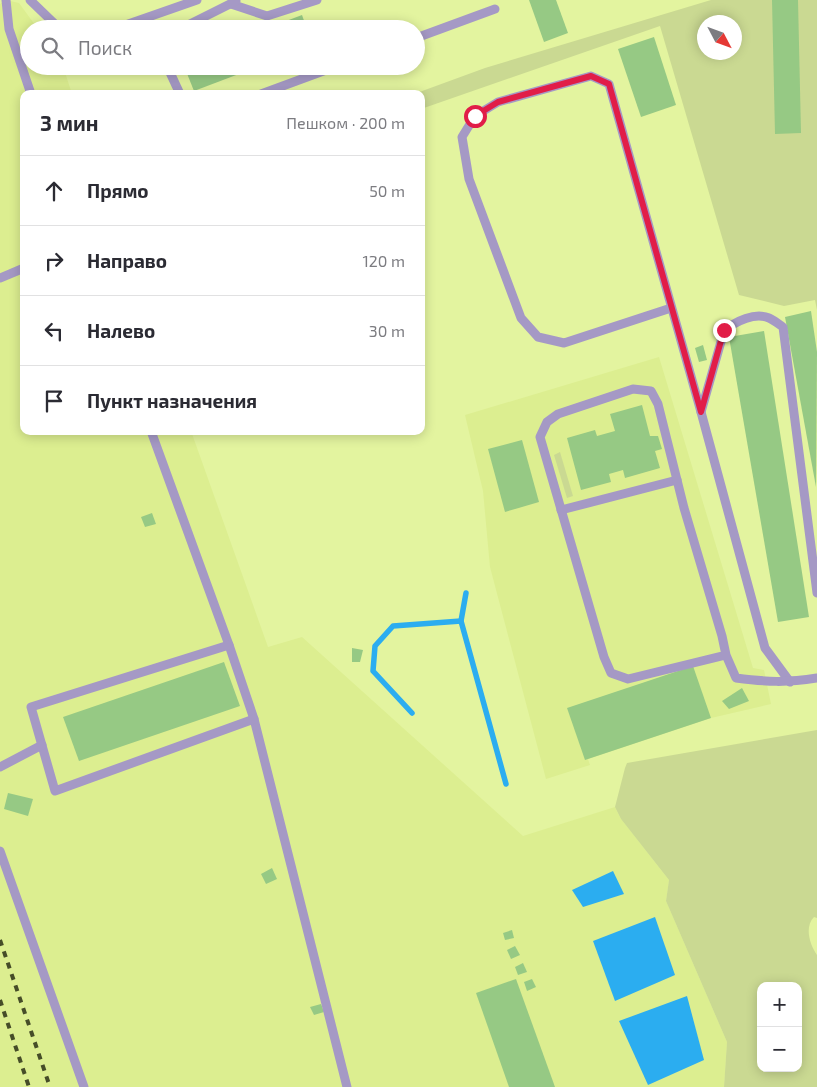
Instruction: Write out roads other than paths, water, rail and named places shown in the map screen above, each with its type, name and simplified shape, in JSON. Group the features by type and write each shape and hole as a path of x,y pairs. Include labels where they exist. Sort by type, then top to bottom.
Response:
{"lane":[{"path":"6,0 9,29 20,62"},
{"path":"30,0 51,20"},
{"path":"140,20 197,0"},
{"path":"198,20 234,2 267,16 317,0"},
{"path":"425,35 495,9"},
{"path":"25,75 30,90"},
{"path":"171,75 178,90"},
{"path":"272,90 313,75"},
{"path":"671,308 564,343 538,338 521,318 468,179 462,137 475,116 498,102 591,76 609,84 701,412 765,648 790,682"},
{"path":"0,278 20,270"},
{"path":"701,412 724,330 753,316 769,318 783,327 817,592"},
{"path":"726,655 628,679 611,673 604,657 540,436 547,422 558,414 633,389 651,391 658,404 684,508 726,655 736,678 767,682 790,682 817,678"},
{"path":"152,435 254,719 347,1087"},
{"path":"561,510 677,480"},
{"path":"229,645 31,706 55,791 254,719"},
{"path":"0,767 42,745"},
{"path":"0,851 84,1087"}],"water":[{"path":"613,871 624,894 583,907 572,890"},
{"path":"655,917 675,975 615,1001 593,941"},
{"path":"687,996 704,1060 648,1085 619,1021"}],"waterway":[{"path":"466,593 461,621 506,784"},
{"path":"412,713 373,671 375,646 393,626 461,621"}],"railway":[{"path":"0,940 50,1087"},
{"path":"0,1000 29,1087"}]}
